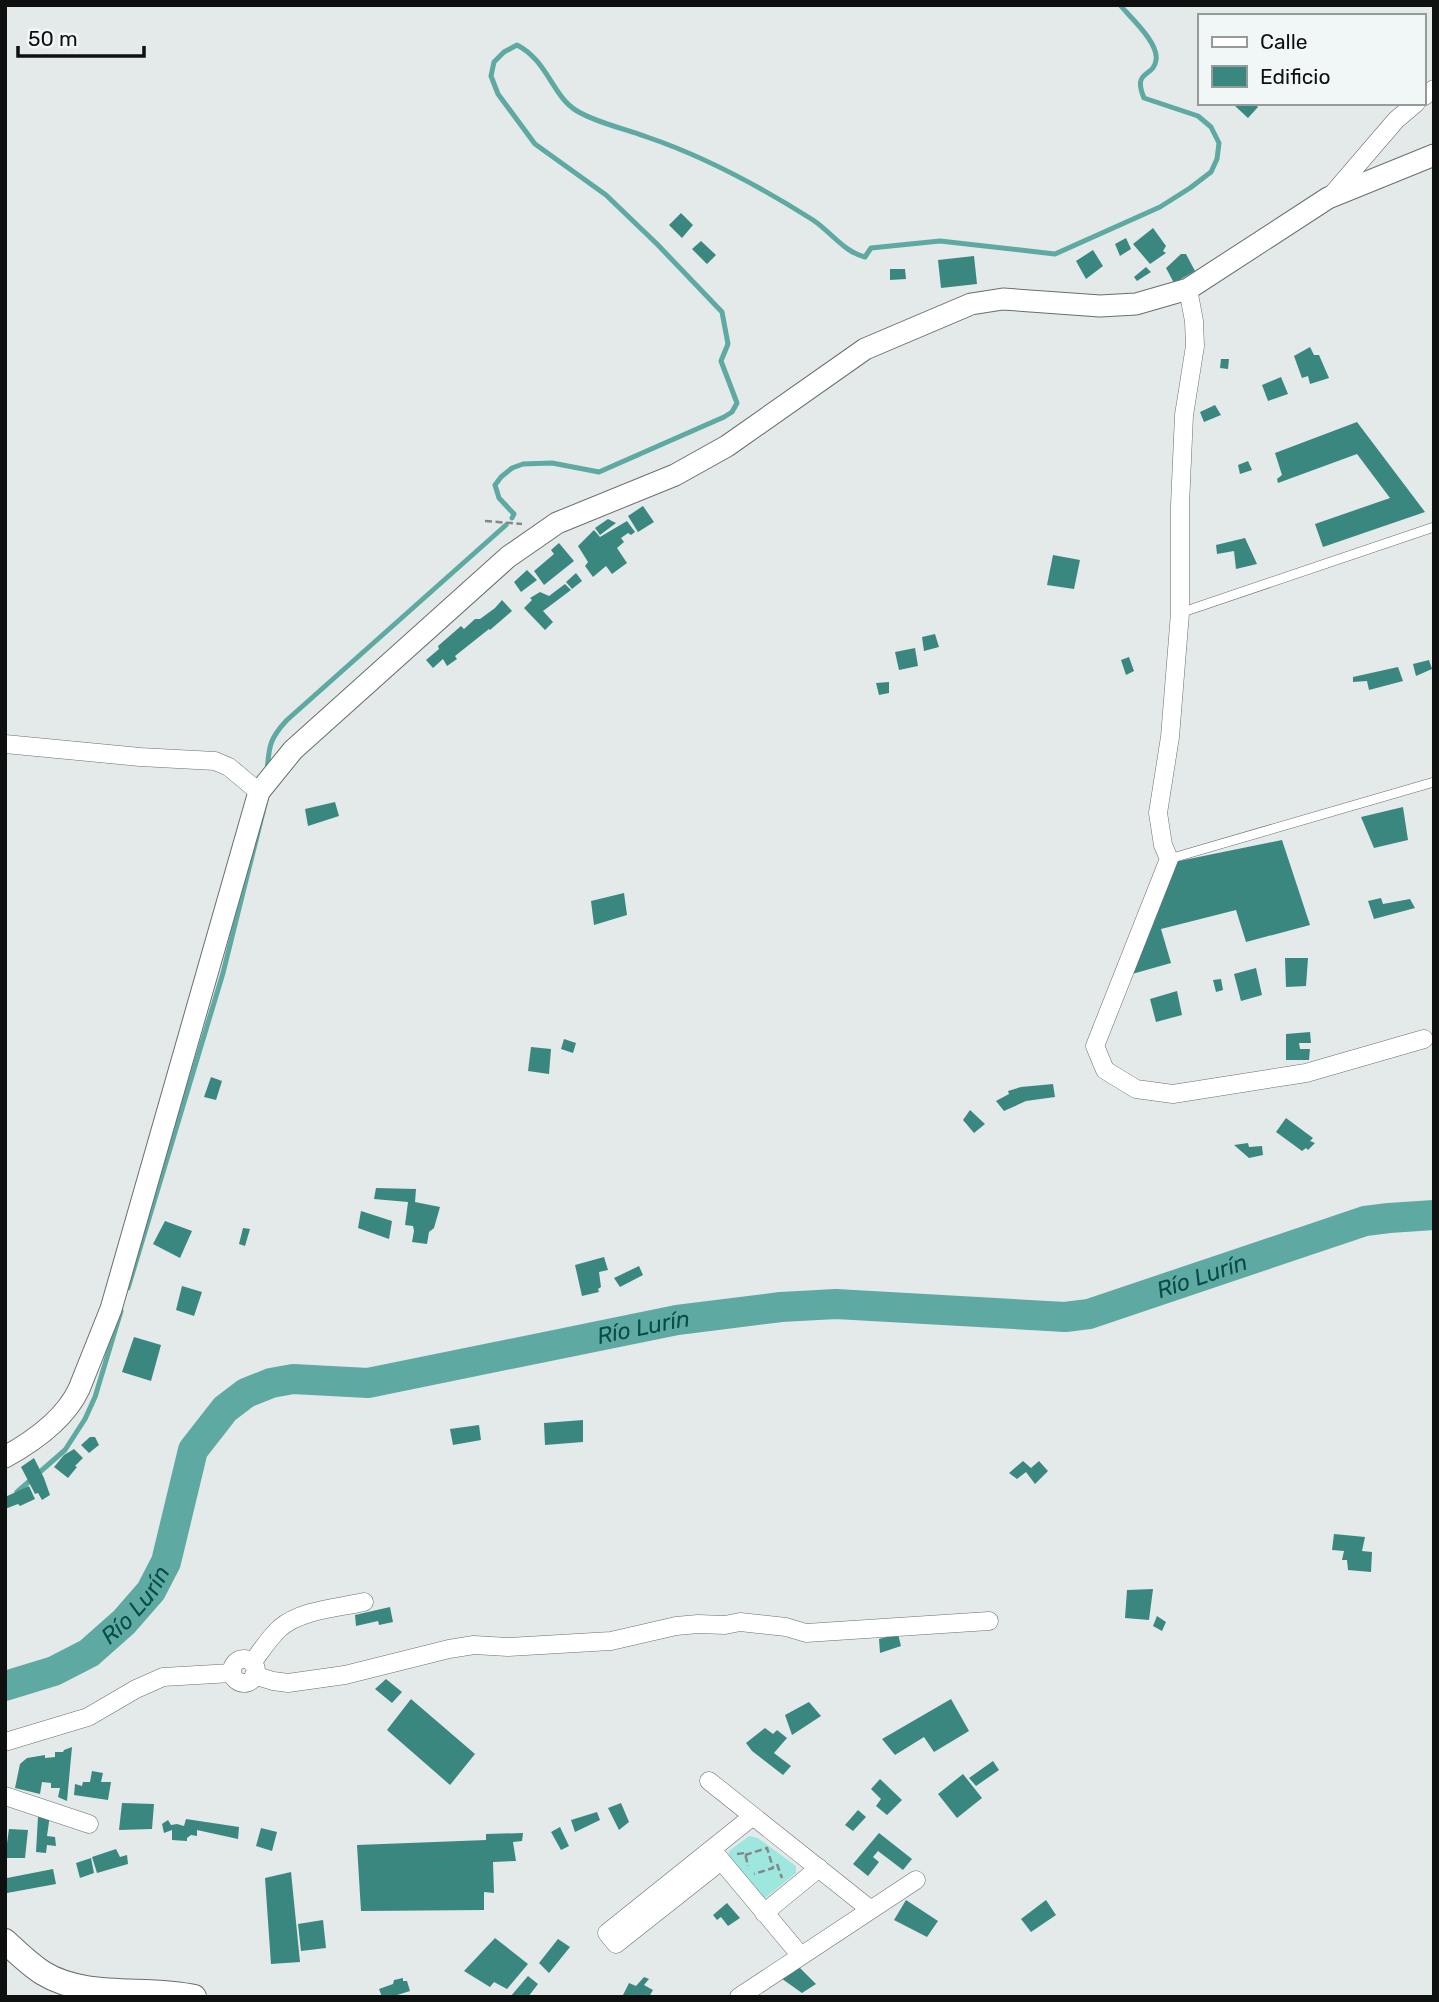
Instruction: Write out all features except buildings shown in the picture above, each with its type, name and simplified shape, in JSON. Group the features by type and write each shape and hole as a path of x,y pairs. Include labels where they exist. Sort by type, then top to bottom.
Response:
{"main road":[{"path":"5,1941 30,1964 59,1981 92,1988 174,1992 194,1997"}],"street":[{"path":"1328,198 1395,120 1414,105"},
{"path":"5,1457 37,1436 73,1402 111,1309 259,792 293,750 508,557 557,523 675,475 727,446 865,349 971,304 1003,299 1100,306 1136,304 1188,289 1328,198 1434,155"},
{"path":"1188,289 1195,346 1184,415 1180,505 1180,613 1170,737 1158,813 1163,845 1169,859 1095,1046 1105,1070 1136,1089 1173,1094 1306,1073 1424,1039"},
{"path":"5,744 215,761 229,767 259,792"},
{"path":"5,1742 88,1717 136,1689 163,1677 232,1673 236,1679 243,1682 251,1680 253,1669 268,1641 288,1622 302,1616 364,1602"},
{"path":"253,1669 273,1681 289,1683 345,1675 474,1645 508,1647 611,1641 676,1626 698,1624 725,1625 740,1622 786,1627 806,1633 989,1621"},
{"path":"709,1781 871,1910"},
{"path":"5,1796 89,1824"},
{"path":"716,1855 607,1933 616,1944 716,1855 753,1816"},
{"path":"716,1855 801,1956"},
{"path":"764,1913 819,1868"},
{"path":"739,1997 916,1880"}],"lane":[{"path":"1180,613 1434,527"},
{"path":"1169,859 1434,782"}],"path":[{"path":"485,521 526,525 557,523"},
{"path":"746,1855 767,1848 773,1866"},
{"path":"751,1875 773,1868 777,1864 784,1883"}],"shaded area":[{"path":"749,1836 758,1838 796,1866 796,1873 764,1899 728,1859 729,1851"}],"waterway":[{"path":"512,518 514,514 499,498 495,485 512,468 523,464 552,463 599,472 724,417 732,412 737,403 721,361 728,344 722,312 606,195 535,144 498,94 491,76 494,62 504,52 517,45 527,52 543,69 561,97 577,111 603,123 669,145 733,174 813,220 844,246 865,257 871,248 940,241 1055,254 1160,207 1211,172 1217,159 1219,143 1211,127 1198,116 1144,98 1142,78 1154,66 1156,53 1143,31 1120,5"},
{"path":"267,772 271,744 287,720 506,525"},
{"path":"128,1288 223,973 266,800"},
{"name":"Río Lurín","path":"5,1686 54,1671 89,1653 124,1622 151,1591 166,1562 193,1450 225,1409 246,1393 271,1383 293,1379 368,1383 677,1320 781,1307 836,1304 1065,1317 1089,1314 1365,1221 1434,1215"},
{"path":"17,1492 65,1450 85,1419 95,1397 121,1311"}]}
